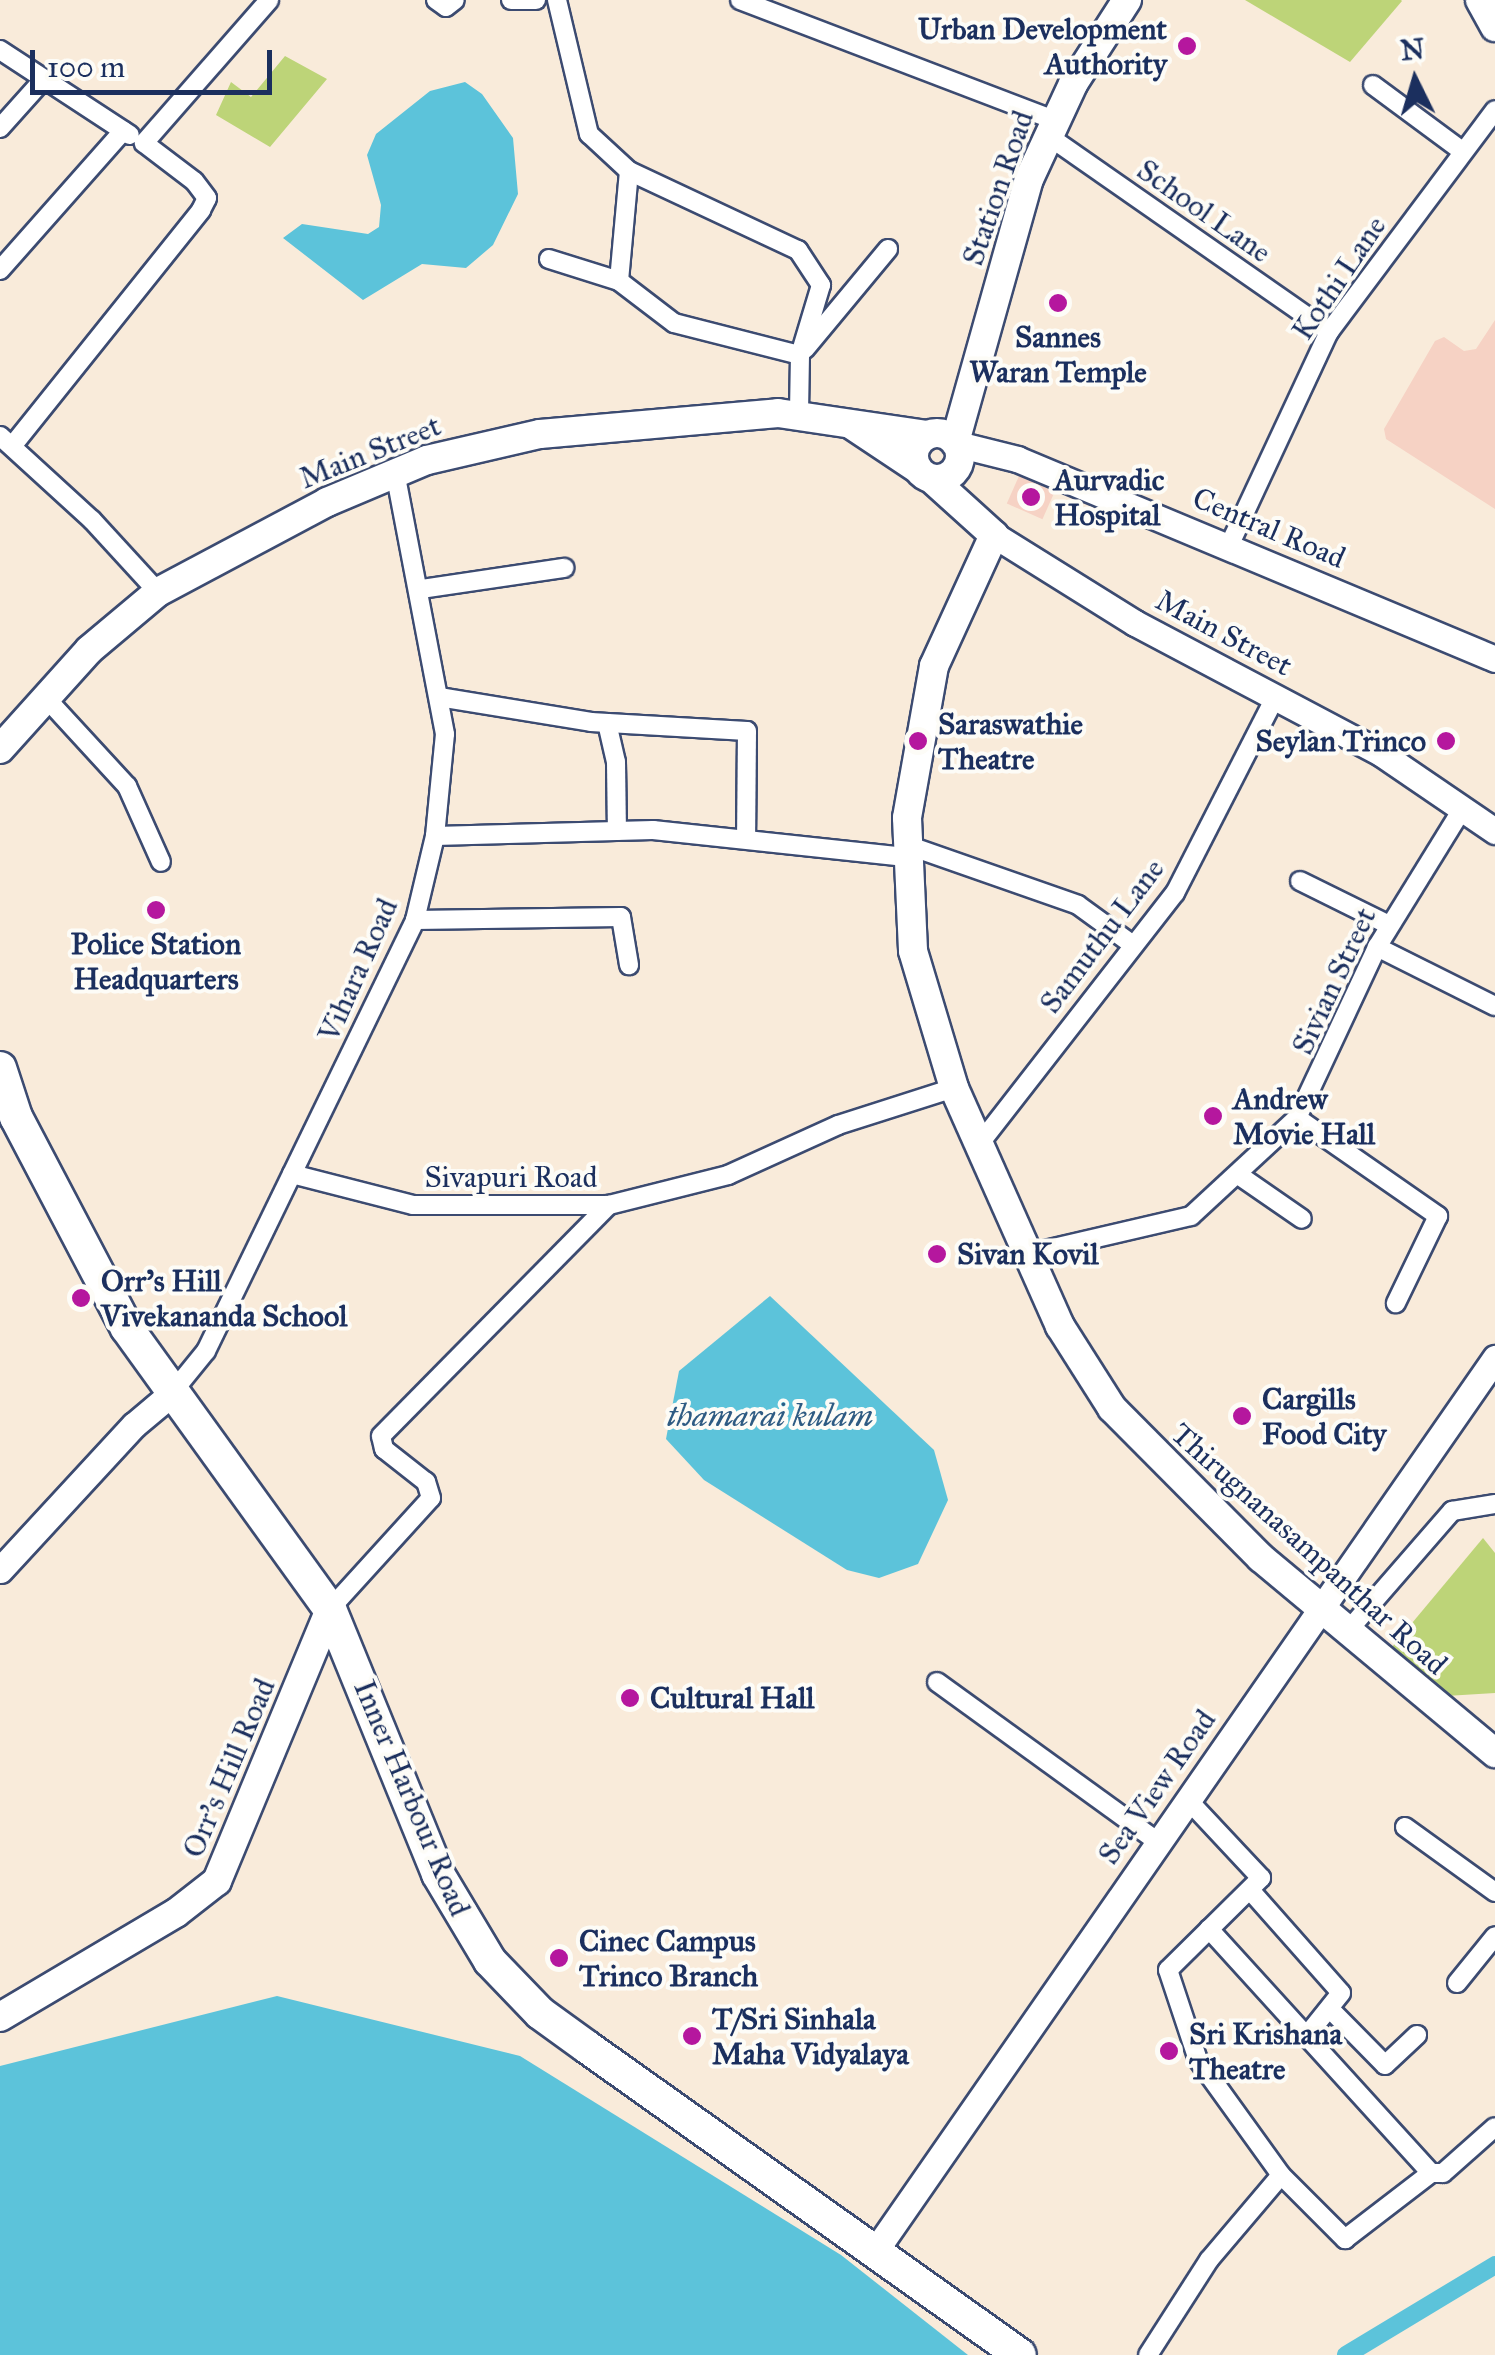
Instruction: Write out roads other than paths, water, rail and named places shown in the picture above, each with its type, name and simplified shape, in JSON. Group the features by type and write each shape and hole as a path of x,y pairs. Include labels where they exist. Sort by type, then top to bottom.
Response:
{"highway":[{"name":"Inner Harbour Road","path":"0,1068 8,1121 102,1285 172,1394 286,1540 330,1609 438,1874 490,1961 540,2013 784,2183 873,2254 1020,2355"}],"main road":[{"name":"Station Road","path":"948,447 982,354 1019,210 1051,128 1126,0"},
{"path":"1480,0 1495,27"},
{"name":"Main Street","path":"0,749 109,631 158,592 395,471 451,452 540,434 798,413 847,421 948,447"},
{"name":"Main Street","path":"847,421 925,474 994,535 1135,623 1382,754 1461,811 1495,830"},
{"path":"948,447 925,474 914,450 948,447"},
{"path":"948,447 994,535"},
{"name":"Central Road","path":"948,447 1017,459 1495,658"},
{"name":"Thirugnanasampanthar Road","path":"994,535 955,611 927,690 906,851 912,951 954,1088 1032,1254 1060,1326 1112,1408 1166,1468 1321,1611 1495,1753"},
{"name":"Sea View Road","path":"873,2254 1495,1358"},
{"path":"0,1570 134,1425 172,1394"},
{"name":"Orr’s Hill Road","path":"0,2016 176,1913 217,1881 330,1609"}],"street":[{"path":"144,143 269,0"},
{"path":"436,0 446,7 455,0"},
{"path":"510,0 536,0"},
{"path":"558,0 590,134 629,171 798,250 822,285 800,355 798,413"},
{"name":"School Lane","path":"740,0 1051,128 1329,332"},
{"path":"0,50 144,143 207,198 6,440 158,592"},
{"path":"0,128 43,80"},
{"path":"1372,85 1461,150"},
{"name":"Kothi Lane","path":"1229,546 1329,332 1461,150 1495,110"},
{"path":"0,270 124,131"},
{"path":"619,280 629,171"},
{"path":"800,355 888,250"},
{"path":"550,259 619,280 674,323 800,355"},
{"name":"Vihara Road","path":"172,1394 206,1350 415,920 436,836 445,734 421,588 395,471"},
{"path":"421,588 564,568"},
{"path":"440,697 607,722 750,733 746,839"},
{"path":"46,698 126,786 161,862"},
{"name":"Samuthu Lane","path":"981,1142 1174,893 1274,698"},
{"path":"607,722 616,762 616,831"},
{"name":"Sivian Street","path":"1032,1254 1191,1216 1240,1176 1297,1118 1377,947 1461,811"},
{"path":"436,836 616,831 906,851 1078,906 1133,944"},
{"path":"1300,881 1389,925"},
{"path":"415,920 618,916 629,965"},
{"path":"1377,947 1495,1006"},
{"name":"Sivapuri Road","path":"292,1174 413,1205 609,1206 728,1175 838,1125 954,1088"},
{"path":"1297,1118 1438,1216 1396,1303"},
{"path":"1240,1176 1302,1219"},
{"path":"330,1609 432,1498 426,1482 384,1449 381,1436 609,1206"},
{"path":"1346,1633 1452,1511 1495,1504"},
{"path":"937,1682 1158,1842"},
{"path":"1188,1800 1261,1878 1168,1970 1198,2060 1281,2175 1345,2240 1430,2174 1443,2173 1495,2127"},
{"path":"1404,1827 1495,1892"},
{"path":"1250,1890 1341,1993 1308,2034"},
{"path":"1210,1929 1430,2174"},
{"path":"1457,1982 1495,1936"},
{"path":"1331,2010 1385,2066 1417,2035"},
{"path":"1148,2355 1209,2260 1281,2175"}],"water":[{"path":"465,82 482,94 513,138 518,194 493,245 466,268 422,264 363,300 283,238 302,224 368,234 379,227 381,205 367,155 376,134 430,91"},
{"name":"thamarai kulam","path":"770,1296 934,1450 948,1500 918,1564 879,1578 847,1570 704,1480 666,1439 679,1371"},
{"path":"277,1996 520,2056 841,2255 968,2355 0,2355 0,2066"}],"waterway":[{"path":"1346,2355 1495,2265"}],"place":[{"name":"Urban Development Authority","path":"1187,46"},
{"name":"Sannes Waran Temple","path":"1058,303"},
{"name":"Aurvadic Hospital","path":"1031,497"},
{"name":"Saraswathie Theatre","path":"918,741"},
{"name":"Seylan Trinco","path":"1446,741"},
{"name":"Police Station Headquarters","path":"156,910"},
{"name":"Andrew Movie Hall","path":"1213,1116"},
{"name":"Sivan Kovil","path":"937,1254"},
{"name":"Orr's Hill Vivekananda School","path":"81,1298"},
{"name":"Cargills Food City","path":"1242,1416"},
{"name":"Cultural Hall","path":"630,1698"},
{"name":"Cinec Campus Trinco Branch","path":"559,1958"},
{"name":"T/Sri Sinhala Maha Vidyalaya","path":"692,2036"},
{"name":"Sri Krishana Theatre","path":"1169,2051"}]}
